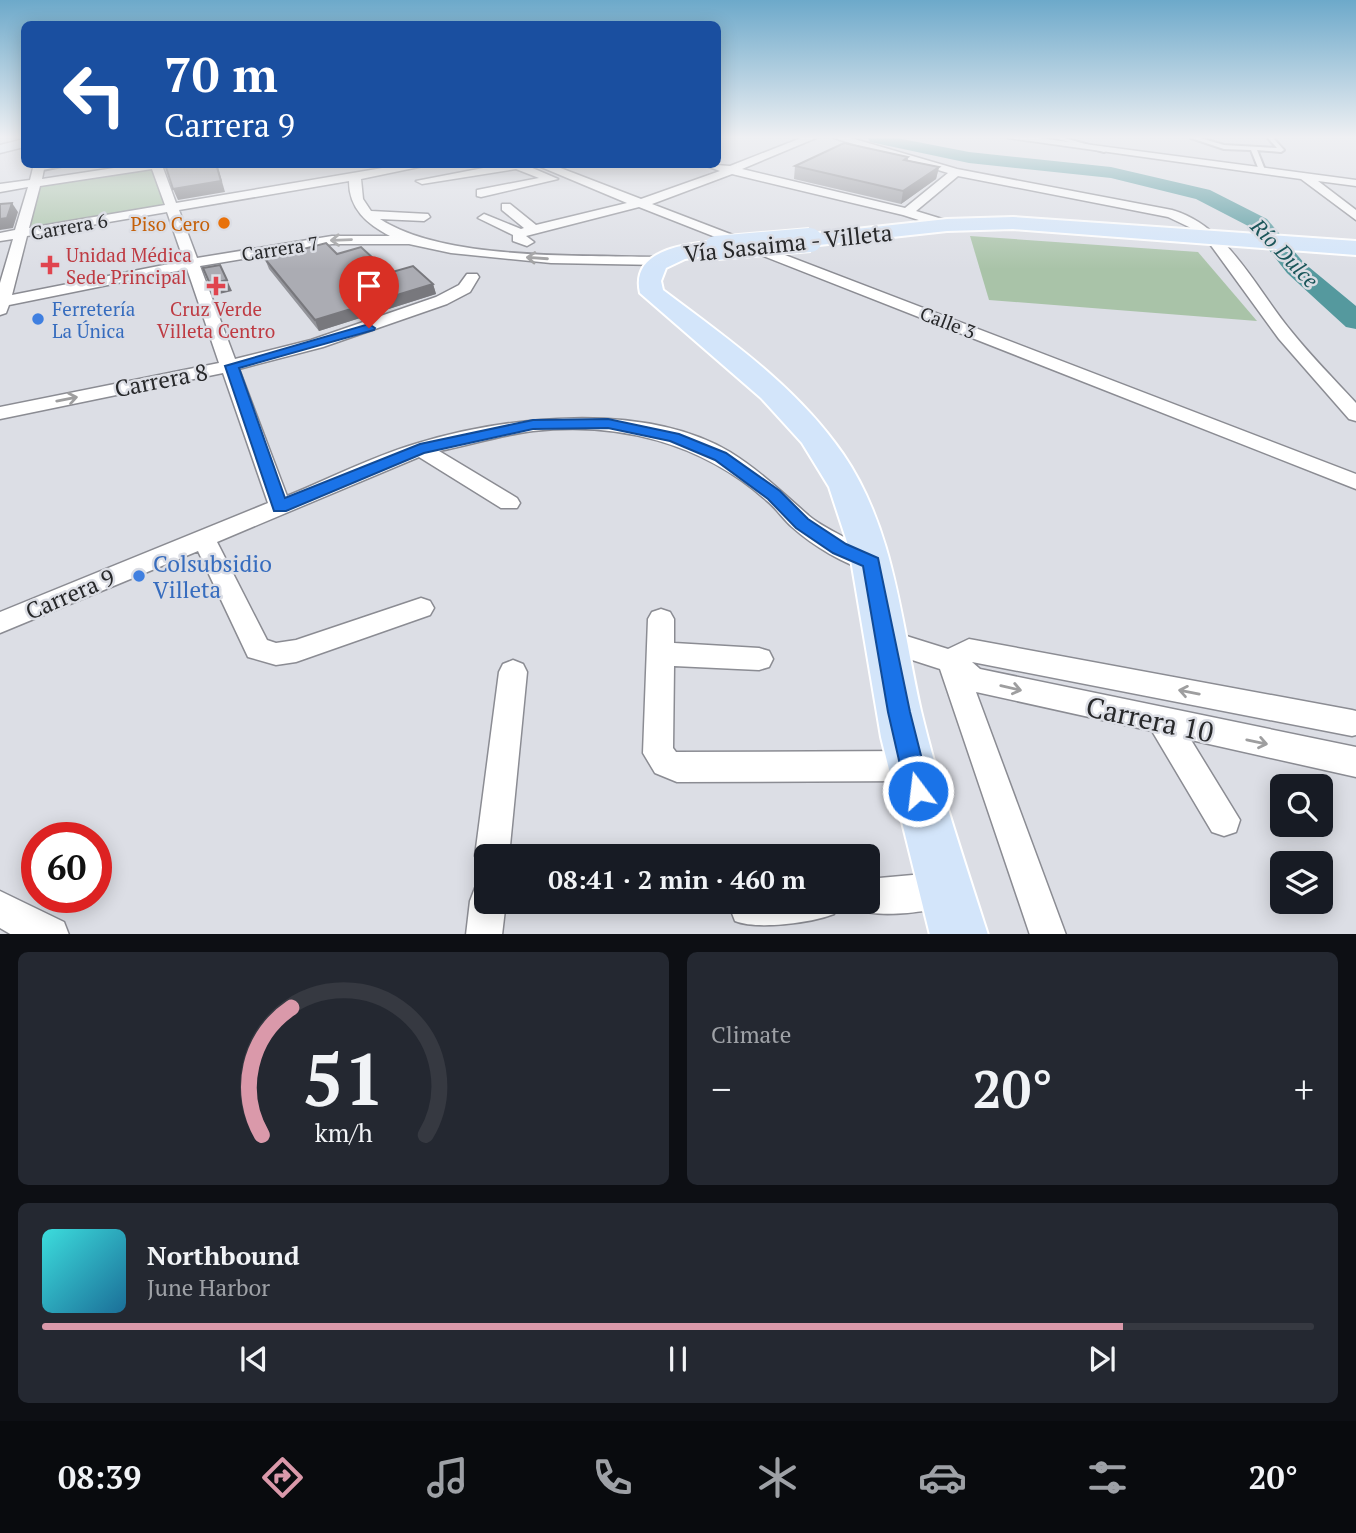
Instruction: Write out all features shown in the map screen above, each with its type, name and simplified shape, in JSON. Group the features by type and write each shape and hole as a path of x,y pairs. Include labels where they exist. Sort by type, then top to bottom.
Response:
{"main road":[{"name":"Vía Sasaima - Villeta","path":"654,271 695,250 947,225 1013,223 1356,248"},
{"path":"654,271 652,293 799,418 831,461 851,502 871,563 884,640 911,766 959,934"}],"street":[{"path":"0,188 44,182"},
{"path":"165,182 280,507"},
{"name":"Carrera 6","path":"0,237 323,182"},
{"path":"355,182 354,195 366,215 409,240"},
{"path":"481,193 539,182"},
{"name":"Calle 3","path":"560,182 635,205 1356,482"},
{"name":"Calle 3","path":"580,182 686,229"},
{"path":"605,260 584,251 526,242 518,238 526,231 661,198 702,182"},
{"path":"780,182 907,212 947,225"},
{"path":"907,212 944,182"},
{"path":"1005,182 1171,214 1194,224 1212,237 1285,335 1356,415"},
{"path":"1310,182 1356,216"},
{"path":"1,304 34,183"},
{"path":"627,186 700,212"},
{"path":"506,207 526,231"},
{"path":"366,215 424,217"},
{"path":"484,218 526,231"},
{"name":"Carrera 7","path":"1,304 193,264 332,240 409,240 499,255 605,260 654,271"},
{"name":"Carrera 7","path":"605,260 654,271"},
{"name":"Carrera 8","path":"0,413 232,366 357,332 464,289 472,277"},
{"name":"Carrera 9","path":"0,623 420,449 533,425 608,424 674,437 721,456 774,495 802,523 840,548 871,563"},
{"path":"420,449 509,503"},
{"path":"204,539 258,649 276,654 296,651 421,608"},
{"path":"661,619 658,753 666,762 677,766 911,766"},
{"name":"Carrera 10","path":"884,640 951,661 974,679 1356,762"},
{"name":"Carrera 10","path":"951,661 968,650 1355,724"},
{"path":"660,654 760,659"},
{"path":"951,661 1048,934"},
{"path":"493,844 513,672"},
{"path":"1163,722 1224,820"},
{"path":"880,896 946,890"},
{"path":"0,909 51,934"},
{"path":"484,934 486,914"}],"green space":[{"path":"163,182 173,208 21,234 35,183"},
{"path":"970,236 1198,252 1257,321 989,300"}],"building":[{"path":"171,182 217,182 173,189"},
{"path":"862,182 917,182 903,191"},
{"path":"12,203 7,218 0,219 0,204"},
{"path":"326,243 337,254 361,247 389,273 413,266 433,284 315,320 265,259"},
{"path":"220,265 227,280 210,284 203,268"}],"waterway":[{"name":"Río Dulce","path":"1159,182 1203,194 1253,218 1296,268 1356,321"}],"place":[{"name":"Piso Cero","path":"224,223"},
{"name":"Unidad Médica Sede Principal","path":"50,265"},
{"name":"Cruz Verde Villeta Centro","path":"216,286"},
{"name":"Ferretería La Única","path":"38,319"},
{"name":"Colsubsidio Villeta","path":"139,576"}],"route":[{"path":"369,328 345,337 232,366 280,507 420,449 533,425 608,424 674,437 721,456 774,495 802,523 840,548 871,563 884,640 918,791"}]}
